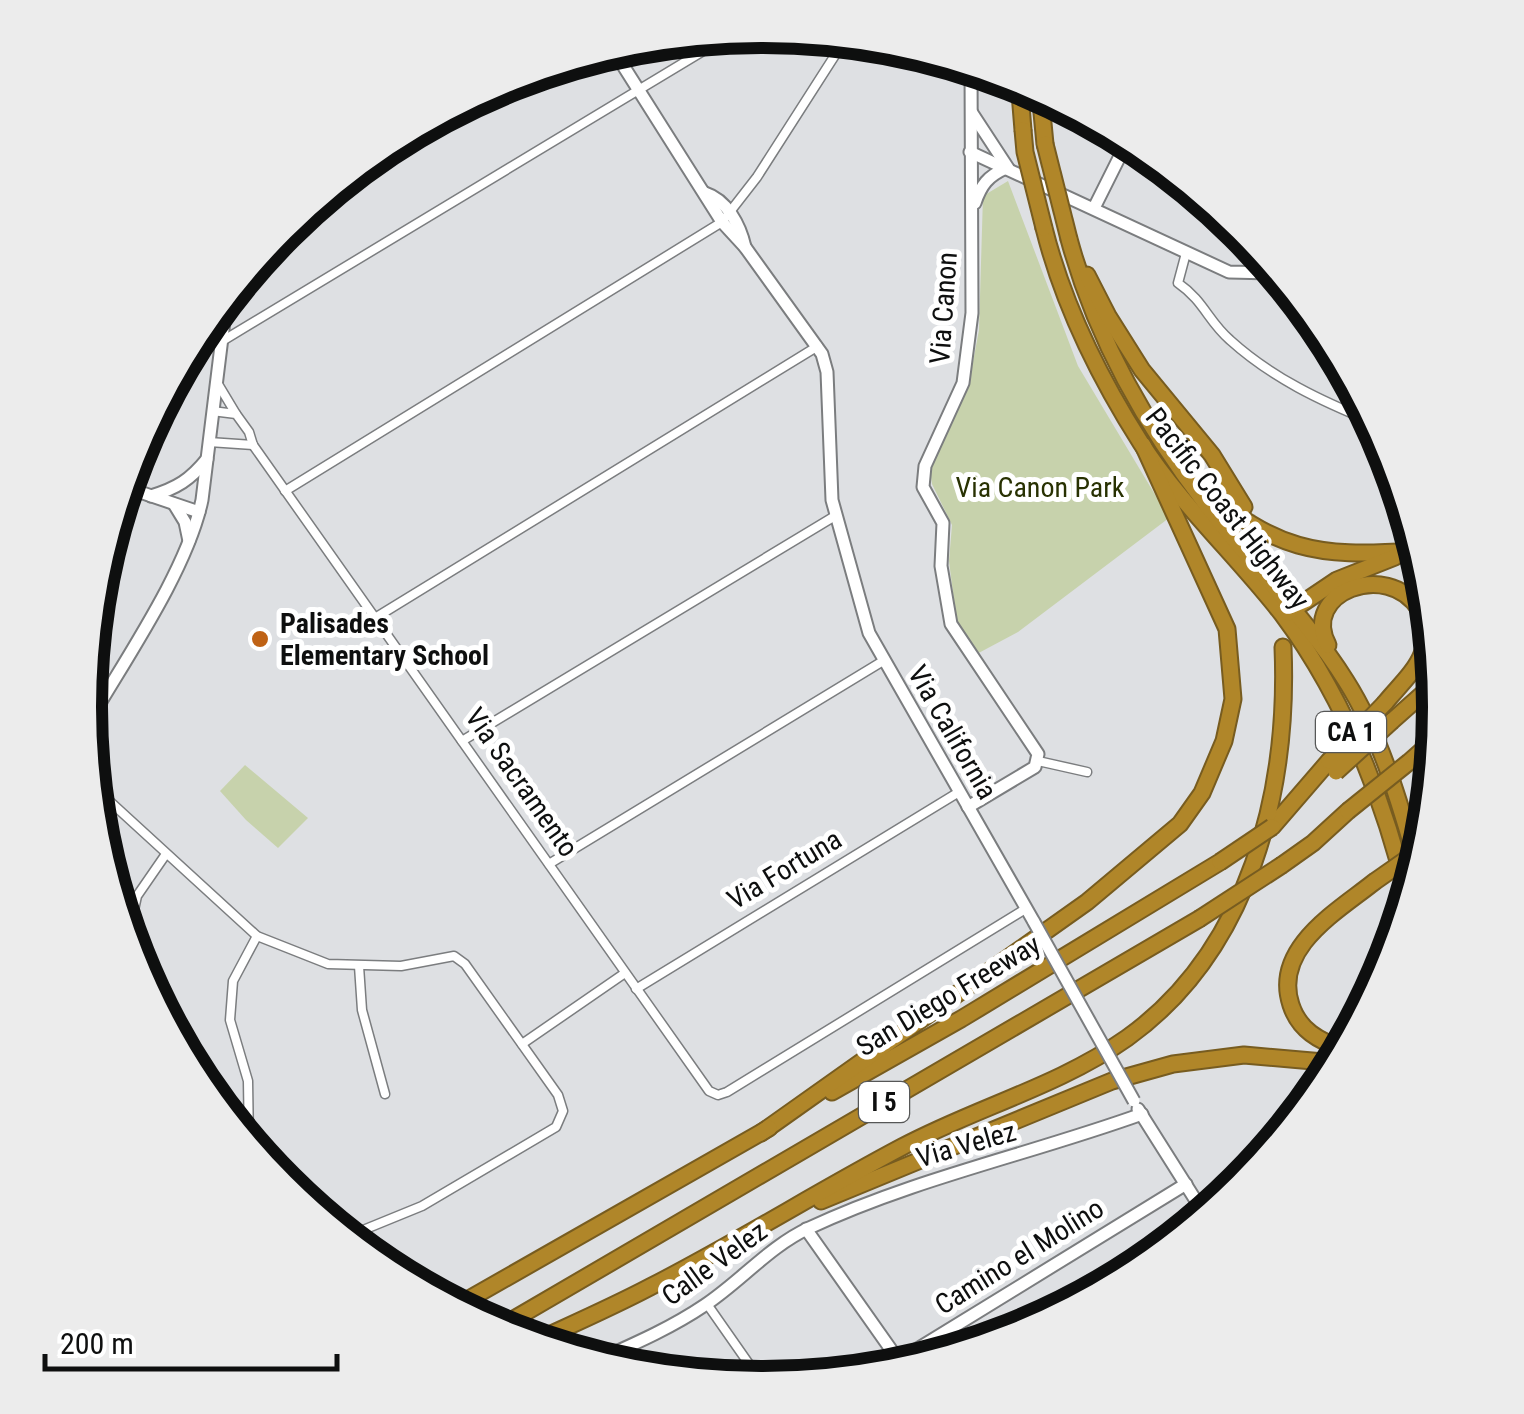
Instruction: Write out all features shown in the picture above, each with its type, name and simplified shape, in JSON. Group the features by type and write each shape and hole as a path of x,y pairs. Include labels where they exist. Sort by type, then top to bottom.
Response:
{"highway":[{"name":"Pacific Coast Highway","path":"1021,101 1044,228 1074,317 1142,445 1289,612 1354,739 1400,873"},
{"name":"Pacific Coast Highway","path":"1042,111 1045,144 1069,239 1098,327 1117,367 1208,508 1353,692 1382,757 1409,838"},
{"path":"1069,239 1108,316 1142,370 1212,455 1244,507"},
{"path":"760,1133 1087,902 1180,824 1202,793 1224,741 1231,711 1233,674 1227,629 1142,445"},
{"path":"1184,472 1248,524 1286,542 1355,555 1403,551"},
{"path":"1289,612 1337,580 1403,554"},
{"path":"1353,692 1322,634 1323,617 1332,602 1360,584 1393,586 1413,602"},
{"path":"553,1333 650,1287 929,1132 1098,1056 1128,1038 1161,1010 1222,937 1248,882 1261,842 1282,721 1284,647"},
{"path":"1272,827 1306,788 1333,766 1420,659"},
{"name":"San Diego Freeway","path":"470,1298 960,1019 1220,862 1294,809 1333,766 1421,695"},
{"name":"I 5","path":"515,1318 1199,919 1282,865 1420,752"},
{"path":"1329,1043 1312,1035 1297,1018 1288,992 1289,968 1308,937 1403,862"},
{"path":"780,1214 814,1204 1112,1081 1174,1064 1244,1056 1317,1062"}],"street":[{"path":"219,344 705,50"},
{"path":"285,490 726,218 837,52"},
{"name":"Via California","path":"622,63 704,193 719,198 726,218 742,234 745,247 818,346 826,372 835,516 869,633 1134,1101 1197,1203"},
{"name":"Via Canon","path":"971,81 972,313 966,368 963,383 924,466 922,486 943,523 941,566 951,624 1034,746 1038,761"},
{"path":"970,110 1007,168"},
{"path":"970,152 1229,272 1258,273"},
{"path":"1094,208 1121,154"},
{"path":"972,212 981,186 993,174 1007,168"},
{"path":"1186,253 1176,280 1196,296 1220,331 1309,396 1352,414"},
{"path":"102,697 189,541 200,512 221,331"},
{"path":"375,618 818,346"},
{"name":"Via Sacramento","path":"216,379 285,490 709,1092 718,1096 1027,908"},
{"path":"212,411 236,414"},
{"path":"209,442 254,445"},
{"path":"151,496 178,488 207,459"},
{"path":"138,492 200,512"},
{"path":"174,504 185,522 189,541"},
{"path":"462,741 835,516"},
{"path":"549,864 884,661"},
{"path":"968,807 1035,767 1038,761 1087,772"},
{"name":"Via Fortuna","path":"636,989 959,792"},
{"path":"109,801 257,936 328,964 400,966 454,956 465,964 558,1095 563,1111 556,1127 439,1196 362,1231"},
{"path":"134,909 137,896 166,854"},
{"path":"249,1120 248,1081 230,1020 234,981 257,936"},
{"path":"360,966 362,1010 385,1094"},
{"path":"522,1044 625,973"},
{"name":"Via Velez","path":"806,1229 921,1182 1094,1133 1142,1114"},
{"name":"Camino el Molino","path":"932,1344 1186,1184"},
{"path":"806,1229 894,1353"},
{"name":"Calle Velez","path":"618,1350 666,1330 707,1304 806,1229"},
{"path":"707,1304 750,1366"},
{"path":"627,1346 633,1354"}],"green space":[{"name":"Via Canon Park","path":"1008,181 1078,366 1169,518 1018,632 973,656 953,622 949,561 952,525 932,484 930,471 972,367 979,330 983,196"},
{"path":"245,765 308,818 278,848 220,791"}],"tunnel":[{"path":"1248,517 1274,584"}],"place":[{"name":"Palisades Elementary School","path":"260,639"}]}
